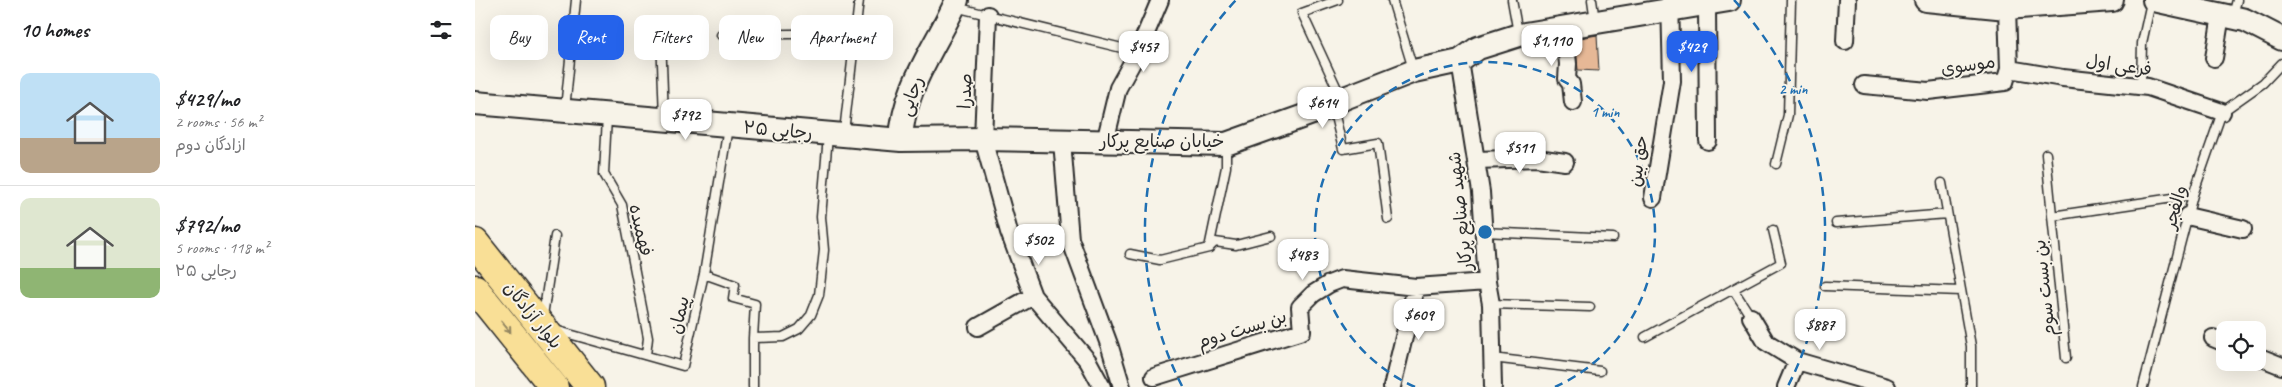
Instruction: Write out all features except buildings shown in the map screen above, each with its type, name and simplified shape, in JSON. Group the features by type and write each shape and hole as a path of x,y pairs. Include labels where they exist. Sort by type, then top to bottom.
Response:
{"highway":[{"name":"بلوار آزادگان","path":"475,243 591,387"},
{"name":"بلوار آزادگان","path":"475,289 554,387"}],"street":[{"path":"1105,142 1119,88 1138,52 1160,0"},
{"path":"1845,41 1847,0"},
{"path":"1932,0 2011,5 2112,0"},
{"path":"2153,0 2230,11 2282,39"},
{"path":"1708,141 1718,2"},
{"name":"خیابان صنایع پرکار","path":"901,140 983,139 1226,144 1337,103 1414,71 1460,61 1478,48 1519,35 1595,22 1671,5 1718,2"},
{"name":"رجایی","path":"901,140 902,121 913,82 955,3"},
{"name":"حق بین","path":"1653,198 1672,80 1671,5"},
{"name":"موسوی","path":"1863,86 1928,90 2005,82 2009,69 2011,5"},
{"path":"2213,58 2230,11"},
{"name":"صدرا","path":"988,15 983,139 1009,232 1033,296 1088,361 1102,387"},
{"path":"1564,28 1568,64 1567,79 1571,84 1573,102"},
{"name":"شهید صنایع پرکار","path":"1460,61 1481,192 1487,282 1491,304 1493,387"},
{"name":"فرعی اول","path":"2009,69 2063,78 2141,87 2222,112"},
{"name":"رجایی ۲۵","path":"475,103 901,140"},
{"path":"1062,141 1070,239 1111,347 1122,387"},
{"path":"1476,160 1537,158 1565,162"},
{"path":"2187,216 2243,229"},
{"name":"بن بست دوم","path":"1154,377 1303,331 1300,307 1313,294 1329,284 1342,279 1416,287 1487,282"},
{"path":"1392,387 1416,287"},
{"path":"978,326 1033,296"},
{"path":"1751,317 1766,342 1797,361 1864,384 1887,387"},
{"path":"2266,360 2282,366"},
{"path":"1787,387 1797,361"}],"lane":[{"path":"564,111 576,0"},
{"path":"858,15 859,0"},
{"path":"1338,0 1302,13 1337,103 1343,149 1378,143 1387,219"},
{"path":"1391,0 1414,71"},
{"path":"1512,0 1519,35"},
{"path":"1592,0 1595,22"},
{"path":"1776,164 1787,115 1791,0"},
{"path":"2141,87 2142,43 2153,0"},
{"path":"955,3 988,15 1138,52"},
{"path":"662,60 664,120"},
{"path":"753,338 783,337 799,329 811,315 819,295 825,250 821,217 851,60"},
{"path":"2222,112 2263,83 2282,63"},
{"name":"والفجر","path":"2143,387 2193,195 2222,112"},
{"name":"فهمیده","path":"607,115 604,174 623,205 648,338 646,355"},
{"name":"پیمان","path":"542,326 683,366 704,274 728,125"},
{"path":"1209,248 1226,167 1226,144"},
{"name":"بن بست سوم","path":"2046,154 2066,358"},
{"path":"1942,183 1971,346 1971,387"},
{"name":"بن بست سوم","path":"2052,216 2193,195"},
{"path":"1836,223 1947,214"},
{"path":"1645,337 1781,263 1773,230"},
{"path":"1483,232 1613,238"},
{"path":"542,326 555,236"},
{"path":"1130,254 1160,260 1209,248 1215,242 1236,245 1271,236"},
{"path":"704,274 735,285 733,298 755,304 753,387"},
{"path":"1825,286 1961,291"},
{"path":"1733,289 1751,317"},
{"path":"1491,304 1590,307"},
{"path":"1492,358 1600,371"}]}
